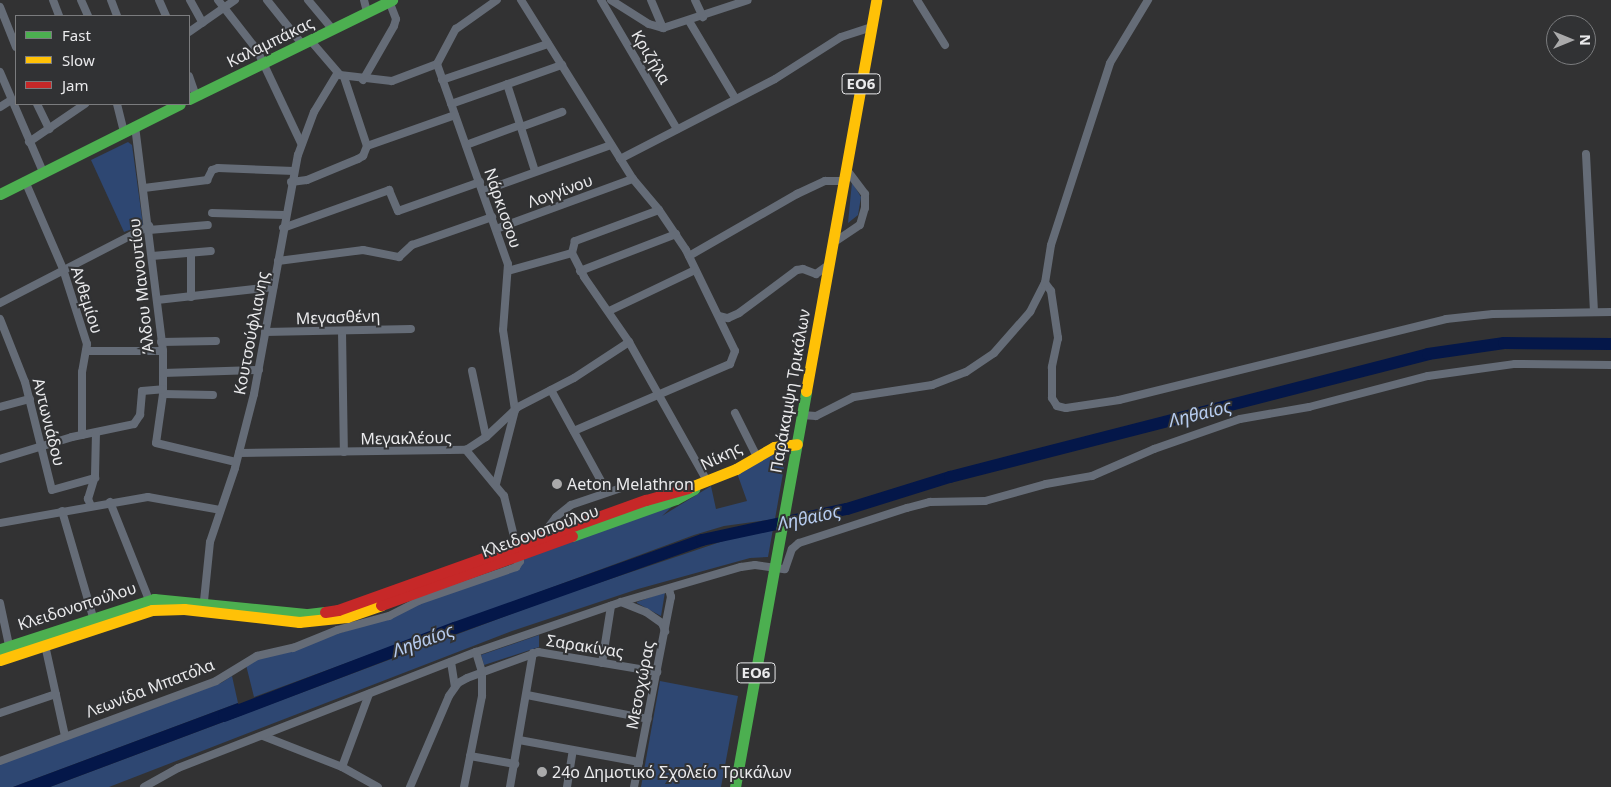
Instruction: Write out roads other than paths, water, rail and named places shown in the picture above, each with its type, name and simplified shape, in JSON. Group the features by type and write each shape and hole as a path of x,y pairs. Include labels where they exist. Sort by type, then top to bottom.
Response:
{"street":[{"path":"53,0 59,15"},
{"path":"81,0 88,15"},
{"path":"110,0 116,15"},
{"path":"159,0 166,15"},
{"path":"190,0 203,23"},
{"path":"218,0 264,63 301,143"},
{"path":"190,31 226,9 235,0"},
{"path":"268,0 306,42 341,75 367,146 362,157 307,180 291,182"},
{"path":"308,0 332,29"},
{"path":"364,0 367,12"},
{"path":"341,75 363,80 392,81 437,64 456,29 497,0"},
{"path":"522,0 633,179 676,234 689,256 735,351 734,360 574,432"},
{"name":"Κριζήλα","path":"601,0 677,129"},
{"path":"611,0 649,24 663,28 703,17 744,1"},
{"path":"651,0 663,28"},
{"path":"694,0 703,17"},
{"name":"Παράκαμψη Τρικάλων","path":"735,787 876,0"},
{"path":"917,0 945,45"},
{"path":"802,415 816,416 854,397 932,385 978,366 994,353 1030,312 1046,283 1051,245 1100,90 1117,47 1148,0"},
{"path":"363,80 394,26 396,19 390,1"},
{"name":"Καλαμπάκας","path":"192,98 390,1"},
{"path":"0,8 15,45"},
{"path":"689,21 735,98"},
{"path":"620,159 782,75 841,37 871,27"},
{"path":"442,80 548,44"},
{"name":"Νάρκισσου","path":"437,64 480,182 508,271 503,330 515,410 496,484"},
{"path":"451,104 562,66"},
{"path":"0,72 43,172"},
{"name":"Κουτσούφλιανης","path":"204,602 208,551 239,453 258,370 291,182 301,143 341,75"},
{"path":"190,83 192,98"},
{"path":"507,84 535,171"},
{"path":"0,107 11,100"},
{"path":"37,105 49,129"},
{"path":"29,142 84,105"},
{"path":"117,105 124,132"},
{"path":"0,194 178,105"},
{"path":"466,145 562,112"},
{"path":"367,146 455,115"},
{"name":"Άλδου Μανουτίου","path":"135,126 149,228 162,352 163,392 156,443 236,462"},
{"path":"483,191 611,144"},
{"path":"1586,154 1594,312"},
{"path":"144,188 207,180 212,170 218,168 294,171"},
{"path":"833,243 860,225 866,208 866,196 846,169"},
{"name":"Λογγίνου","path":"496,229 633,179"},
{"name":"Ανθεμίου","path":"25,181 63,269 86,351 82,372 82,435"},
{"path":"689,256 797,194 825,181 844,181"},
{"path":"283,228 389,190 398,211 480,182"},
{"path":"659,210 575,241 572,253 580,271 609,310 660,394 703,483"},
{"path":"212,213 285,215"},
{"path":"278,261 363,250 399,257 412,245 492,217"},
{"path":"0,303 63,269 149,228 208,225"},
{"path":"580,271 676,234"},
{"path":"152,256 211,251"},
{"path":"191,253 191,297"},
{"path":"508,271 572,253"},
{"path":"719,316 728,318 739,313 797,270 803,269 816,274 829,265"},
{"path":"609,310 695,270"},
{"path":"1046,283 1051,291 1058,338 1052,367 1052,398 1057,406 1066,408 1119,400 1446,319 1492,314 1611,312"},
{"path":"157,300 273,287"},
{"name":"Αντωνιάδου","path":"0,319 30,399 52,490 95,478"},
{"name":"Μεγασθένη","path":"265,332 342,332 411,328"},
{"path":"342,332 344,452"},
{"path":"161,342 216,341"},
{"name":"Μεγακλέους","path":"239,453 466,450 486,437 515,410 629,342"},
{"path":"86,351 162,352"},
{"path":"144,787 171,771 450,662 621,602 741,567 775,564 785,569 793,547 808,540 923,504 985,502 1046,484 1092,476 1154,449 1247,418 1309,407 1458,371 1526,364 1611,365"},
{"path":"163,373 258,370"},
{"path":"472,371 486,437"},
{"path":"551,390 608,492"},
{"path":"0,459 82,435 134,424 140,415 142,391 213,395"},
{"path":"0,408 30,399"},
{"name":"Νίκης","path":"735,413 757,457"},
{"path":"91,506 88,499 95,478 96,433"},
{"name":"Νίκης","path":"703,483 779,445 796,444"},
{"path":"466,450 504,496 518,550"},
{"name":"Κλειδονοπούλου","path":"0,660 7,650 93,617 149,600 204,602 308,614 338,610 543,542 663,494 703,483"},
{"path":"543,542 563,511 624,487"},
{"path":"0,522 110,502 152,497 220,510"},
{"path":"110,502 149,600"},
{"path":"62,511 93,617"},
{"name":"Κλειδονοπούλου","path":"7,650 44,644 152,610 189,610 313,622 347,617 415,598 518,550"},
{"name":"Μεσοχώρας","path":"634,787 665,631 671,595 669,589"},
{"name":"Λεωνίδα Μπατόλα","path":"0,761 216,681 257,656 293,648 337,630 398,613 415,598"},
{"path":"621,602 646,612 662,623 665,631"},
{"path":"0,603 7,650"},
{"path":"602,662 611,606"},
{"path":"44,644 65,736"},
{"path":"464,787 482,696 482,672 476,652"},
{"path":"510,787 534,653"},
{"name":"Σαρακίνας","path":"455,686 482,672 534,653 657,672"},
{"path":"410,787 455,686 450,662"},
{"path":"0,713 56,694"},
{"path":"342,767 369,694"},
{"path":"527,695 648,719"},
{"path":"263,736 342,767 378,787"},
{"path":"519,740 639,762"},
{"path":"567,787 573,750"},
{"path":"470,756 515,764"}],"waterway":[{"name":"Ληθαίος","path":"224,716 455,628 702,540 847,509 950,477 1428,354 1504,343 1611,344"}],"place":[{"name":"Aeton Melathron","path":"557,484"},
{"name":"24ο Δημοτικό Σχολείο Τρικάλων","path":"542,772"}]}
